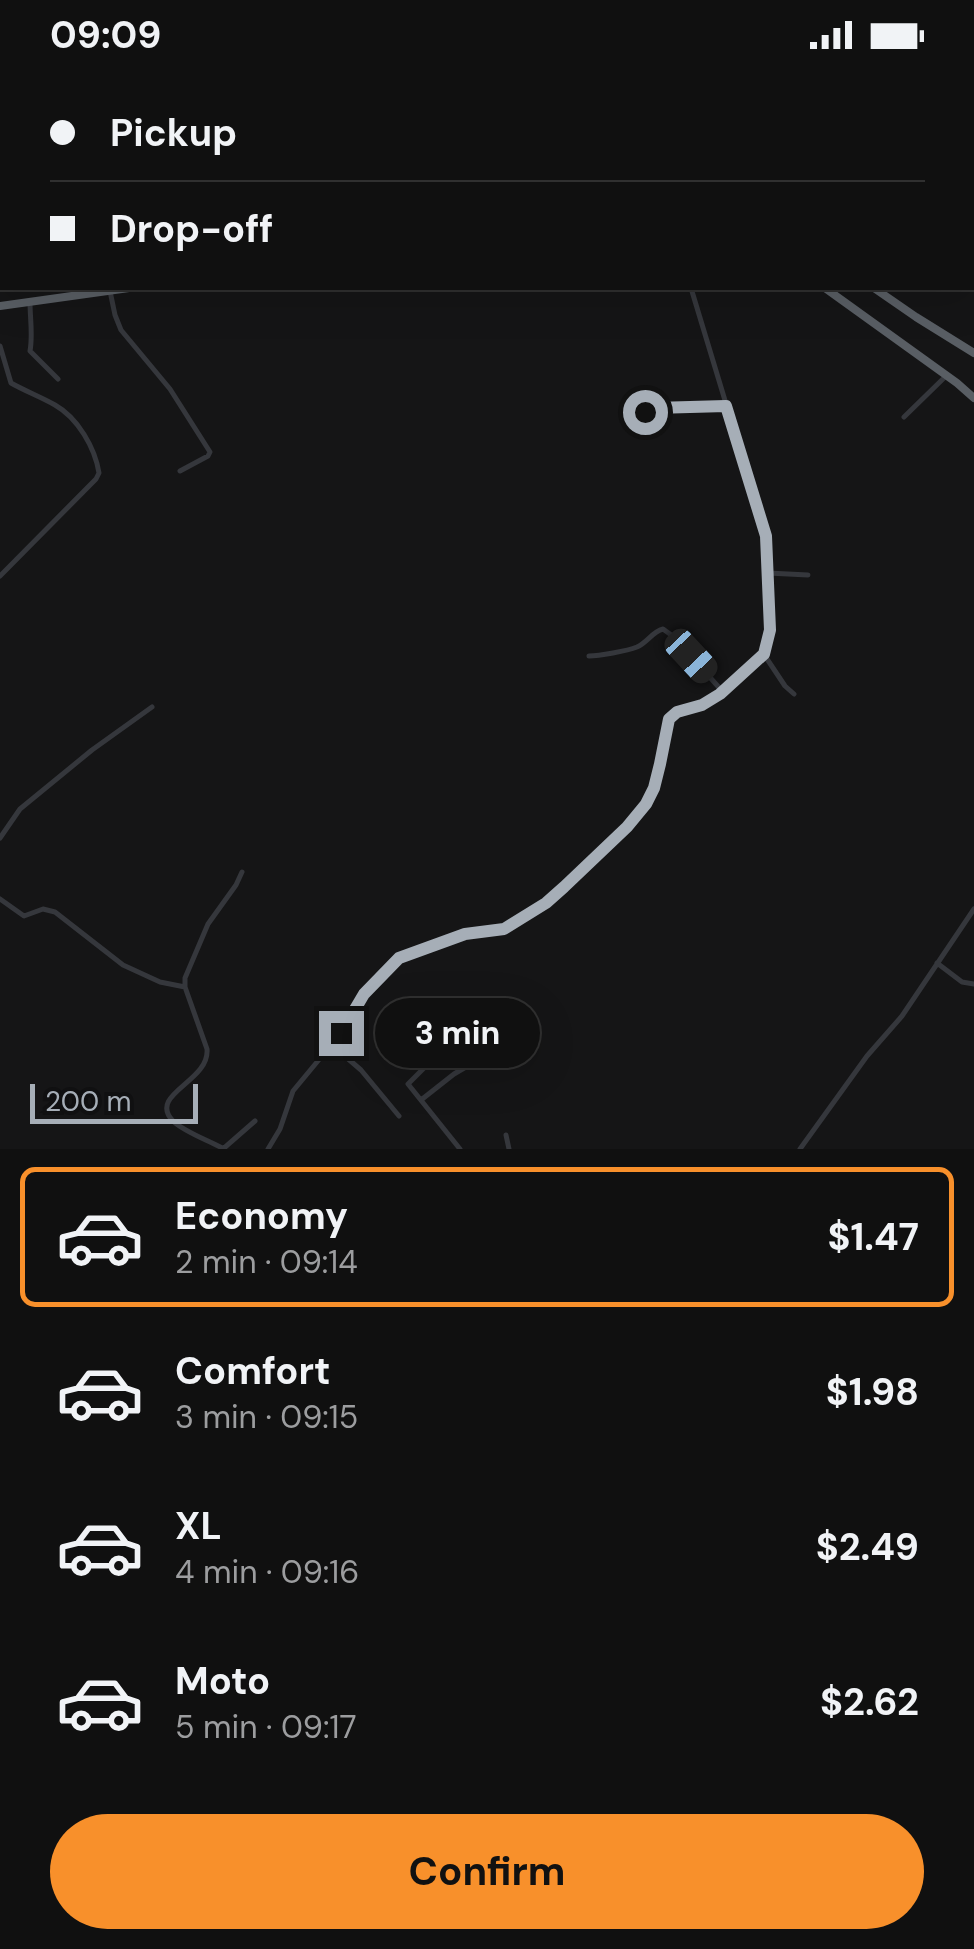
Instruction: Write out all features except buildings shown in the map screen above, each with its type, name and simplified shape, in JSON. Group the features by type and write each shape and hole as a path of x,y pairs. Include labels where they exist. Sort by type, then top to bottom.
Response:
{"highway":[{"path":"0,306 110,290"},
{"path":"828,290 974,398"},
{"path":"877,290 974,354"}],"street":[{"path":"110,290 121,330 170,389 210,452 180,471"},
{"path":"268,1149 280,1130 293,1091 332,1045 364,994 399,958 465,934 504,929 546,903 646,804 654,788 669,719 723,692 764,654 770,630 766,536 692,290"},
{"path":"30,302 30,351 58,379"},
{"path":"0,346 10,383 65,412 93,450 99,472 96,480 0,576"},
{"path":"904,417 946,376"},
{"path":"632,415 654,408 726,406"},
{"path":"768,574 808,575"},
{"path":"588,656 636,647 655,631 664,629 723,692"},
{"path":"764,654 794,694"},
{"path":"0,838 20,809 92,750 152,708"},
{"path":"242,872 208,924 188,965 185,987 208,1058 194,1078 168,1100 168,1114 178,1125 223,1149 255,1121"},
{"path":"0,899 24,916 49,909 123,965 160,982 185,987"},
{"path":"800,1149 867,1056 902,1016 974,909"},
{"path":"938,963 962,982 974,984"},
{"path":"332,1045 360,1070 399,1116"},
{"path":"435,1057 408,1084 460,1149"},
{"path":"420,1100 483,1057"},
{"path":"506,1136 509,1149"}],"route":[{"path":"341,1033 364,994 399,958 465,934 504,929 564,887 646,804 654,788 672,715 720,694 764,654 770,630 766,536 726,406 654,408 645,412"}]}
